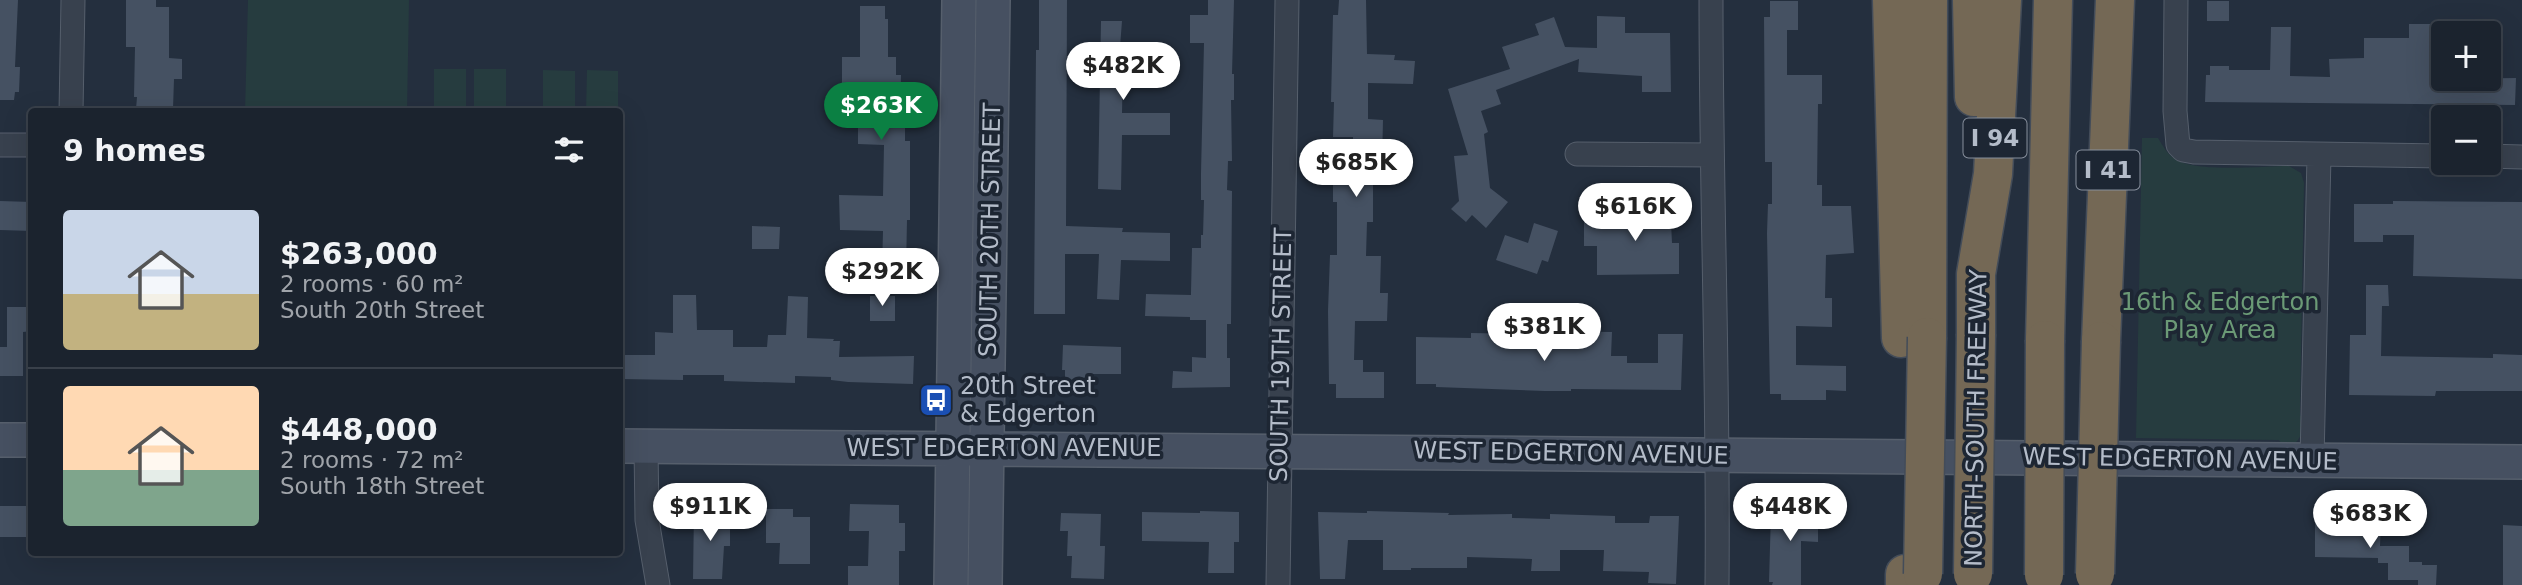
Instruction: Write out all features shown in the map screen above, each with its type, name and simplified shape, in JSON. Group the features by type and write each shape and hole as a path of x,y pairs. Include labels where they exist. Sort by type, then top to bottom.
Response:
{"highway":[{"path":"1892,0 1914,337"},
{"path":"1914,580 1914,337 1928,0"},
{"path":"1972,0 1976,274"},
{"name":"NORTH-SOUTH FREEWAY","path":"1973,579 1976,274 1993,174 2002,0"},
{"name":"I 94","path":"2044,580 2045,340 2053,0"},
{"name":"I 41","path":"2095,580 2101,341 2115,0"}],"street":[{"path":"71,108 74,0"},
{"name":"SOUTH 20TH STREET","path":"951,585 959,0"},
{"name":"SOUTH 20TH STREET","path":"985,585 993,0"},
{"name":"SOUTH 19TH STREET","path":"1278,585 1287,0"},
{"path":"1711,0 1711,155 1719,454 1717,585"},
{"path":"2176,0 2175,111 2178,145 2183,150 2319,156 2431,156"},
{"path":"0,145 28,145"},
{"path":"1577,155 1711,155"},
{"path":"2312,460 2319,156"},
{"path":"2501,156 2522,157"},
{"path":"0,440 28,440"},
{"path":"633,446 658,585"},
{"name":"WEST EDGERTON AVENUE","path":"633,446 2522,462"}],"green space":[{"path":"248,0 409,0 407,108 245,108"},
{"path":"434,69 466,69 466,108 434,108"},
{"path":"474,69 506,69 506,108 474,108"},
{"path":"543,70 575,71 575,108 543,108"},
{"path":"587,70 618,71 618,108 586,108"},
{"name":"16th & Edgerton Play Area","path":"2142,138 2158,138 2165,150 2175,159 2198,166 2289,166 2301,173 2304,183 2300,415 2304,418 2301,433 2294,444 2283,446 2279,440 2136,438"}],"building":[{"path":"0,0 18,0 15,67 20,67 19,92 15,92 14,100 0,100"},
{"path":"126,0 156,0 156,7 169,7 169,58 182,59 182,79 174,79 173,108 136,108 135,47 126,47"},
{"path":"1039,0 1067,0 1066,226 1123,228 1122,232 1170,233 1170,261 1121,260 1119,300 1097,299 1099,254 1065,254 1065,314 1034,314 1036,50 1039,50"},
{"path":"1208,0 1234,0 1232,161 1228,161 1227,190 1232,191 1231,324 1227,324 1230,387 1172,388 1173,371 1192,372 1192,357 1206,358 1206,320 1145,316 1146,294 1191,295 1192,248 1201,248 1204,200 1201,200 1201,173 1204,43 1190,43 1190,15 1208,15"},
{"path":"1339,0 1366,0 1367,54 1395,55 1394,60 1415,61 1413,84 1368,83 1368,119 1383,120 1382,163 1373,162 1373,222 1367,222 1366,256 1381,256 1380,293 1388,293 1387,321 1355,321 1354,360 1363,360 1363,372 1384,372 1384,398 1336,398 1336,384 1329,384 1330,255 1337,255 1337,202 1333,202 1333,174 1353,175 1353,137 1333,137 1333,15 1338,15"},
{"path":"1770,1 1798,1 1798,30 1787,30 1787,75 1822,75 1822,104 1818,104 1817,185 1822,185 1822,206 1851,206 1854,253 1826,255 1825,298 1832,298 1832,327 1796,326 1796,365 1846,366 1846,391 1826,390 1826,400 1781,400 1781,394 1770,394 1767,233 1768,204 1772,204 1772,162 1765,162 1764,17 1770,17"},
{"path":"2207,1 2229,1 2229,21 2207,21"},
{"path":"860,6 885,6 885,19 888,19 888,57 896,57 896,75 901,75 900,119 905,119 905,141 910,141 910,220 907,220 906,271 882,270 883,231 840,230 839,195 883,196 884,145 858,144 858,118 875,118 876,86 842,85 842,57 860,57"},
{"path":"1597,16 1625,17 1625,33 1670,33 1671,92 1642,92 1642,76 1578,72 1579,59 1496,90 1501,104 1481,111 1488,132 1484,134 1490,188 1508,202 1486,228 1472,215 1466,222 1451,209 1459,201 1454,156 1468,155 1448,89 1510,69 1502,47 1539,35 1535,24 1554,17 1565,47 1597,48"},
{"path":"1101,21 1122,21 1120,47 1171,47 1171,67 1123,67 1122,113 1170,113 1170,135 1122,135 1121,190 1098,189"},
{"path":"2409,24 2430,24 2431,91 2501,91 2501,78 2516,78 2515,105 2205,102 2206,75 2210,75 2210,66 2229,66 2229,70 2270,70 2271,27 2291,27 2290,76 2330,77 2329,59 2364,58 2364,38 2409,38"},
{"path":"0,201 28,202 28,231 0,230"},
{"path":"1642,201 1670,201 1672,243 1679,243 1679,274 1597,275 1597,246 1584,246 1584,219 1642,220"},
{"path":"2393,201 2522,202 2522,279 2413,276 2414,235 2383,235 2383,242 2354,242 2354,204 2393,204"},
{"path":"1534,223 1558,231 1548,262 1542,260 1537,274 1496,260 1505,235 1528,243"},
{"path":"752,226 780,227 779,249 752,249"},
{"path":"2366,285 2388,285 2389,306 2382,306 2381,356 2493,358 2493,354 2522,355 2522,391 2436,391 2435,396 2349,395 2350,335 2366,335"},
{"path":"673,295 696,295 697,330 733,330 733,347 767,347 768,335 786,335 788,296 808,297 807,338 840,341 839,357 914,356 913,384 848,382 831,380 831,377 795,376 795,383 724,381 724,375 683,375 683,380 623,379 623,355 655,355 655,332 673,333"},
{"path":"870,296 895,296 895,321 870,321"},
{"path":"7,307 28,307 28,331 23,332 23,376 0,376 0,347 7,347"},
{"path":"1528,331 1612,332 1611,356 1627,356 1627,363 1658,363 1658,334 1683,334 1681,390 1545,391 1416,384 1416,337 1471,338 1471,333 1527,334"},
{"path":"1063,345 1121,347 1121,374 1090,374 1090,384 1065,384 1065,370 1062,370"},
{"path":"850,504 899,505 899,523 905,523 905,551 899,551 899,585 848,585 848,566 868,566 869,531 849,531"},
{"path":"0,506 28,506 28,537 0,537"},
{"path":"1788,508 1818,508 1818,542 1801,541 1801,585 1772,585 1773,582 1769,582 1771,512 1788,512"},
{"path":"694,509 730,510 730,546 724,546 722,579 693,579"},
{"path":"766,509 793,509 793,517 810,517 810,564 779,564 780,543 766,543"},
{"path":"1142,512 1239,512 1239,542 1234,542 1234,573 1208,573 1209,542 1142,541"},
{"path":"1318,512 1449,513 1448,515 1512,514 1512,518 1550,519 1550,514 1615,516 1615,523 1649,523 1650,516 1679,516 1676,584 1648,583 1649,572 1603,571 1604,550 1560,550 1560,571 1531,571 1532,559 1467,557 1467,568 1383,570 1383,540 1348,540 1345,579 1320,579"},
{"path":"1061,513 1101,514 1100,546 1105,546 1104,579 1071,578 1072,556 1067,556 1068,531 1060,531"},
{"path":"2315,523 2381,524 2380,546 2409,546 2409,562 2437,565 2436,585 2418,585 2418,580 2388,580 2388,563 2378,563 2378,558 2315,557"},
{"path":"2503,525 2522,526 2522,585 2503,585"}],"place":[{"name":"20th Street & Edgerton","path":"936,400"}]}
